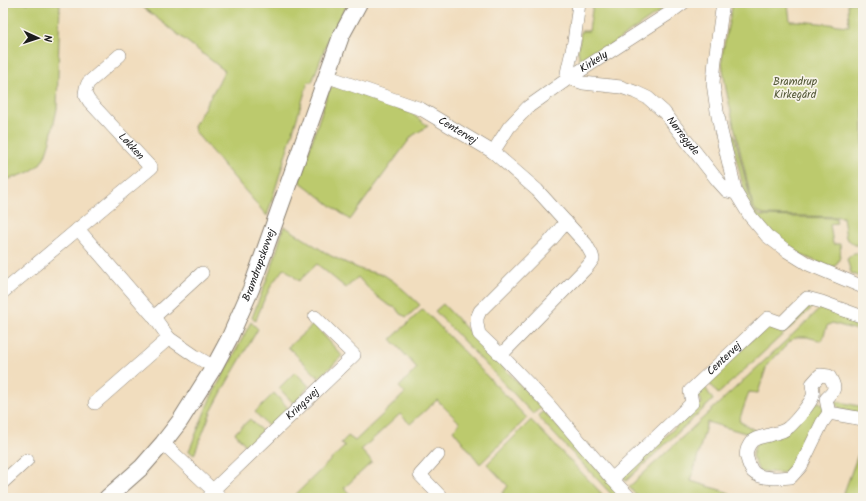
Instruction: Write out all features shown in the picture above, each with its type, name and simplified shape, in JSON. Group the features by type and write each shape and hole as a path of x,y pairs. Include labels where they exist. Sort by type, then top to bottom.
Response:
{"street":[{"name":"Bramdrupskovvej","path":"108,498 142,467 180,421 214,367 229,339 251,289 341,36 359,3"},
{"name":"Kirkely","path":"579,3 574,42 567,73 569,78 683,3"},
{"path":"723,3 713,83 721,131 736,193"},
{"name":"Løkken","path":"3,292 151,168 89,101 85,94 88,83 120,55"},
{"name":"Centervej","path":"326,76 421,109 493,152 536,190 586,244 593,259 588,266 501,355"},
{"path":"493,152 509,127 528,107 569,78"},
{"name":"Nørregyde","path":"569,78 583,83 621,87 648,98 664,112 727,191 736,193 750,216 767,236 808,264 863,287"},
{"path":"566,222 551,240 480,311 477,318 479,334 548,404 630,498"},
{"path":"78,229 154,318 169,338 214,367"},
{"path":"154,318 202,273"},
{"name":"Centervej","path":"612,479 692,403 690,390 768,318 782,323 807,298 863,317"},
{"name":"Kringsvej","path":"163,442 214,495 354,355 315,317"},
{"path":"95,402 169,338"},
{"path":"820,375 829,376 833,382 833,393 826,399 829,413 822,423 801,466 791,477 767,478 754,473 750,468 746,455 747,449 758,437 772,435 788,428 814,395 812,384 820,375"},
{"path":"814,395 826,399"},
{"path":"829,413 863,419"},
{"path":"438,455 420,475 442,498"},
{"path":"3,482 27,460"}],"green space":[{"path":"3,3 60,3 57,109 50,141 45,156 40,164 30,172 3,181"},
{"path":"135,3 348,3 328,40 312,82 308,82 267,216 195,132 194,126 225,71 140,5"},
{"path":"593,3 627,3 627,8 666,7 586,62 580,60 578,51 581,31 589,31"},
{"name":"Bramdrup Kirkegård","path":"733,3 788,4 790,21 849,26 848,3 863,3 863,245 855,245 846,238 843,217 764,215 757,212 754,208 735,130 723,70 723,50"},
{"path":"337,85 411,113 428,126 412,136 350,220 299,181 329,89"},
{"path":"732,133 734,134 753,210 760,216 836,218 837,223 830,224 833,244 840,244 840,256 835,266 829,267 792,251 767,229 748,207 731,136"},
{"path":"284,226 331,256 362,270 384,275 420,305 407,317 400,314 396,308 381,300 358,277 346,288 317,264 299,281 284,268 272,284 256,320 252,318 273,263"},
{"path":"854,253 863,253 863,278 851,273 847,259"},
{"path":"443,304 541,407 533,414 435,311"},
{"path":"809,304 814,306 718,394 707,381 766,326 781,328"},
{"path":"822,307 863,321 863,332 832,323 827,326 822,341 807,337 793,339 767,365 758,393 749,392 739,421 756,431 752,435 707,422 691,481 730,493 729,498 639,498 629,487"},
{"path":"423,309 527,418 480,464 453,430 460,423 437,400 410,424 400,414 361,450 372,462 344,488 350,494 346,498 292,498 345,446 341,443 348,436 355,441 405,393 399,387 417,368 391,339"},
{"path":"251,322 258,329 211,412 194,455 189,451 210,399"},
{"path":"314,324 342,356 319,378 288,347"},
{"path":"295,372 309,386 294,404 279,388"},
{"path":"703,384 713,400 626,481 622,477 702,403 697,393 703,388"},
{"path":"274,393 289,409 269,427 255,412"},
{"path":"836,401 863,407 863,414 840,408 836,405"},
{"path":"820,402 825,408 800,461 786,473 759,471 752,456 756,443 814,403"},
{"path":"543,411 624,498 615,498 538,417"},
{"path":"250,419 262,431 248,448 235,433"},
{"path":"531,420 606,498 506,498 502,494 508,486 487,464"},
{"path":"863,441 863,498 842,498"}]}
